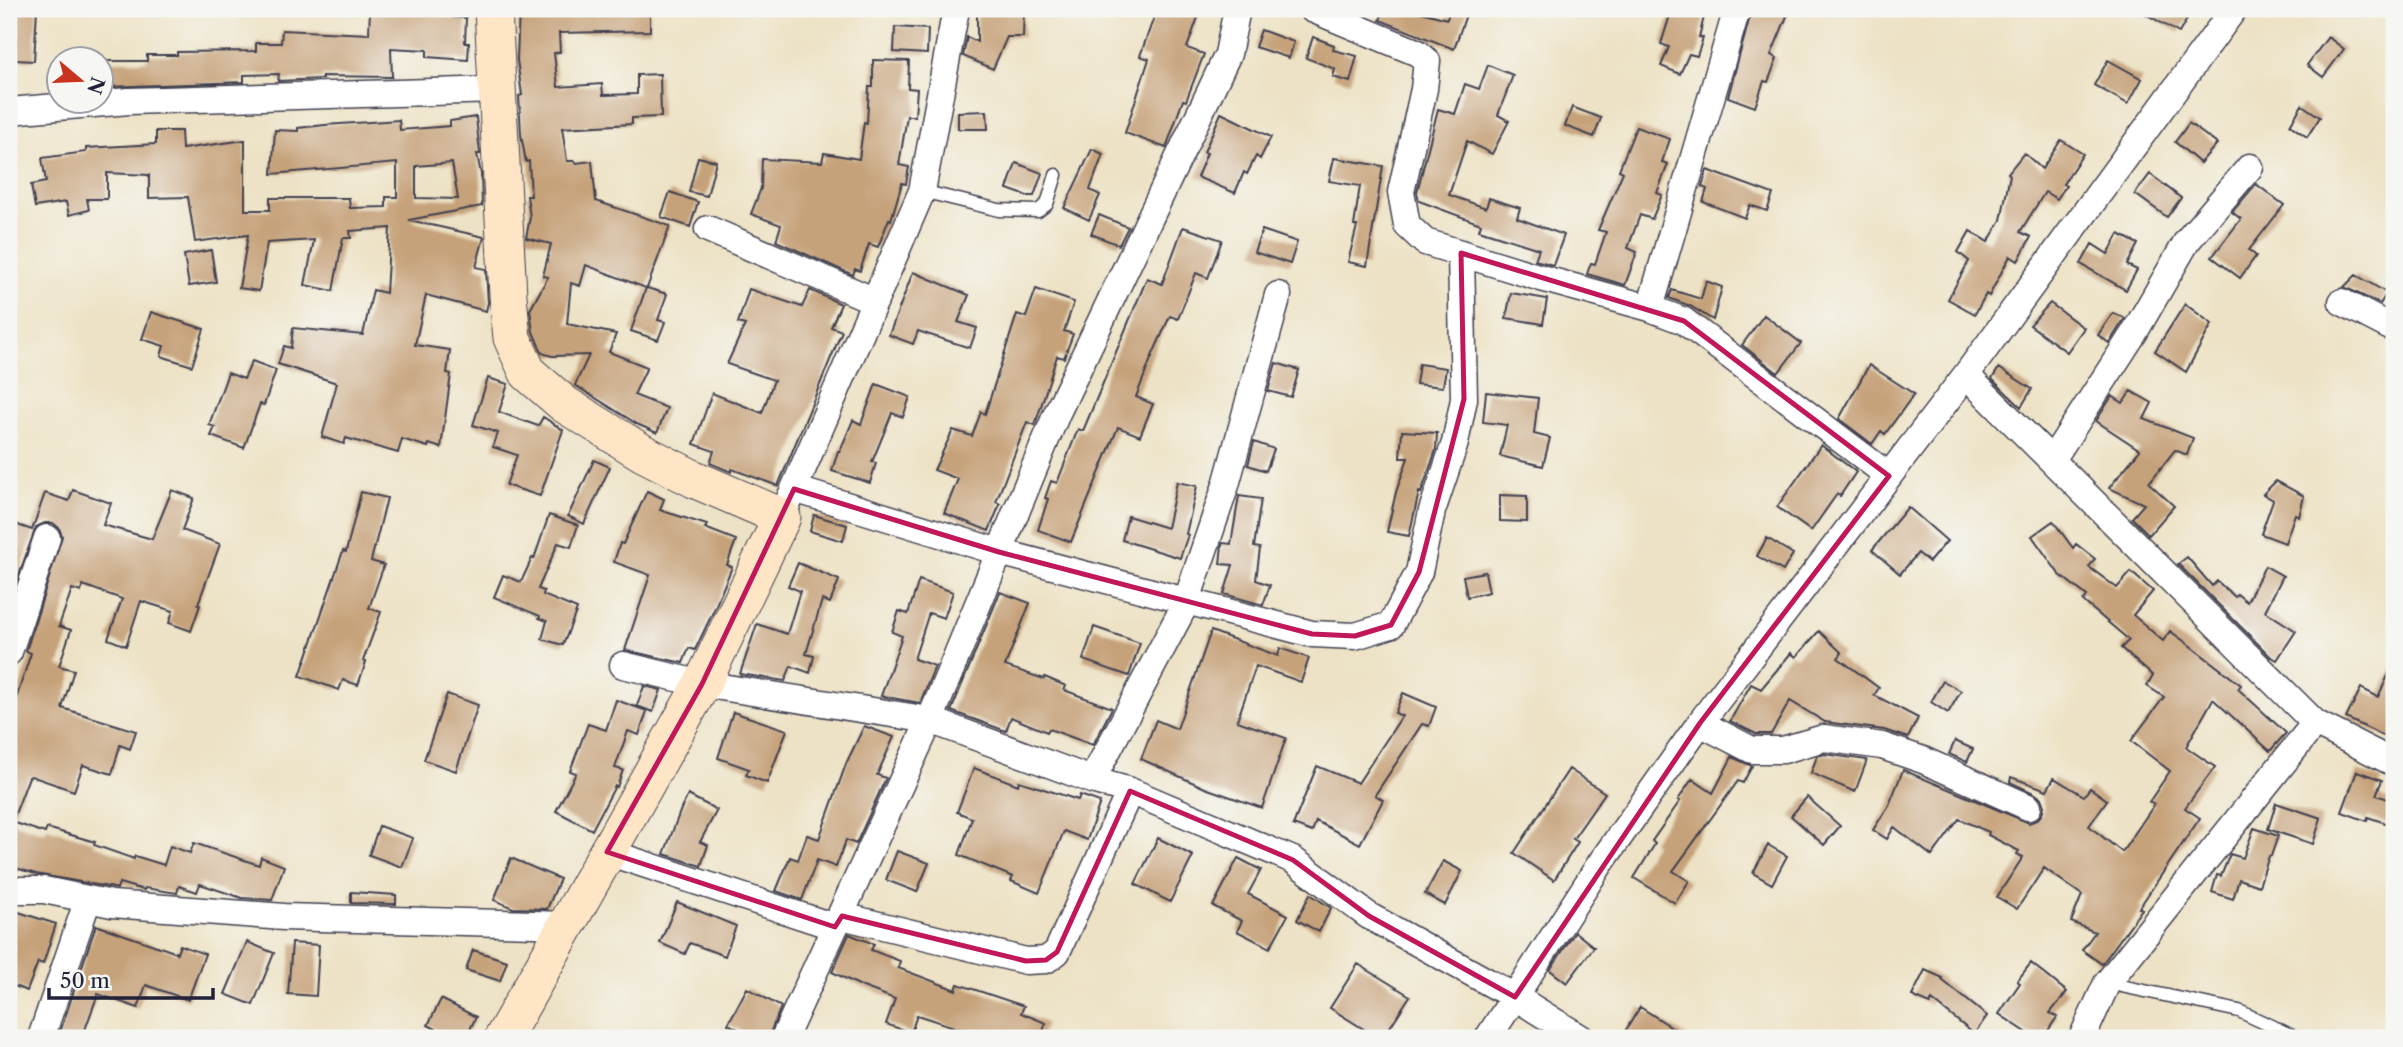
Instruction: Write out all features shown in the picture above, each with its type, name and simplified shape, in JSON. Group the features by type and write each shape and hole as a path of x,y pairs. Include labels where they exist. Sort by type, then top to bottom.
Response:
{"street":[{"path":"493,9 512,338 528,373 564,404 643,453 694,479 788,503 999,552 1312,634 1355,636 1391,625 1419,572 1432,511 1455,443 1464,399 1461,253"},
{"path":"503,1038 702,684 788,503 922,191 956,9"},
{"path":"783,1038 930,720 1057,413 1228,54 1237,9"},
{"path":"1312,9 1418,53 1427,61 1424,89 1401,192 1407,225 1425,242 1650,308 1684,321 1889,476"},
{"path":"1650,308 1737,9"},
{"path":"1488,1038 1600,864 1700,723 1966,375 2234,9"},
{"path":"9,111 129,101 498,90"},
{"path":"2052,460 2134,333 2187,241 2250,166"},
{"path":"708,229 875,301"},
{"path":"1092,780 1186,603 1226,485 1278,295"},
{"path":"2342,302 2394,329"},
{"path":"1966,375 2315,723 2394,764"},
{"path":"9,652 47,538"},
{"path":"623,665 702,684 930,720 1092,780 1130,791 1293,860 1369,916 1581,1038"},
{"path":"1700,723 1752,750 1783,750 1824,738 1882,746 1923,760 2028,807"},
{"path":"2082,1038 2107,983 2315,723"},
{"path":"607,852 838,921 1026,961 1046,960 1057,952 1130,791"},
{"path":"9,890 44,890 112,904 284,917 566,925"},
{"path":"41,1038 88,900"}],"lane":[{"path":"922,191 999,210 1038,211 1047,204 1056,175"},
{"path":"2107,983 2239,1011 2297,1038"}],"highlighted area":[{"path":"1461,253 1684,321 1889,476 1700,723 1515,997 1369,916 1293,860 1130,791 1057,952 1046,960 1026,961 842,916 835,927 607,852 702,684 794,489 999,552 1312,634 1355,636 1391,625 1419,572 1464,399"}],"building":[{"path":"17,9 37,9 34,61 15,60"},
{"path":"370,9 453,9 453,17 466,18 465,43 469,43 468,60 427,57 427,50 391,48 392,77 322,76 322,79 278,81 279,74 244,75 244,82 116,87 116,61 147,61 147,55 177,55 177,52 256,51 256,43 281,43 282,30 369,34"},
{"path":"519,9 650,9 650,31 559,33 560,52 554,53 558,87 602,84 603,95 637,94 637,75 660,74 661,117 632,118 632,124 562,128 567,161 592,161 596,201 670,226 647,288 667,294 658,320 665,322 658,340 631,331 646,288 586,265 580,286 571,283 567,324 616,334 609,352 647,367 634,395 667,408 657,433 637,424 575,385 589,355 552,356 542,353 533,332 530,310 548,277 543,276 551,244 526,238 530,217 527,196 531,196 529,161 526,162 521,135 519,96 522,95 517,60"},
{"path":"977,9 1024,9 1023,37 1007,37 993,69 963,56 967,37 977,42"},
{"path":"1157,9 1201,9 1187,48 1204,54 1186,101 1183,100 1166,148 1125,133 1149,59 1140,56"},
{"path":"1384,9 1410,9 1447,19 1450,9 1468,9 1454,49 1380,20"},
{"path":"1672,9 1706,9 1699,37 1703,38 1697,56 1689,54 1680,74 1661,66 1669,47 1661,44"},
{"path":"1752,9 1790,9 1771,55 1777,58 1768,82 1764,81 1755,107 1728,97"},
{"path":"2137,9 2193,9 2179,33"},
{"path":"895,27 928,29 927,54 894,52"},
{"path":"1261,30 1294,42 1289,58 1255,47"},
{"path":"1313,37 1334,45 1333,50 1357,56 1350,82 1333,77 1335,69 1306,58"},
{"path":"2328,37 2344,49 2323,77 2307,65"},
{"path":"873,60 909,61 908,88 917,89 915,116 907,116 899,165 909,167 906,184 902,183 891,220 889,219 878,247 869,244 860,271 855,269 853,275 776,241 781,225 751,214 761,188 762,159 822,162 824,153 859,159 864,122 867,123 869,87 873,87"},
{"path":"2108,60 2142,79 2128,104 2094,85"},
{"path":"1488,65 1513,75 1498,115 1509,121 1492,154 1467,141 1449,195 1486,208 1489,198 1520,208 1517,218 1564,235 1553,265 1535,260 1539,249 1479,230 1481,224 1419,201 1417,192 1438,109 1455,114 1465,84 1479,89"},
{"path":"2302,105 2320,117 2307,137 2290,125"},
{"path":"1572,107 1601,118 1594,137 1565,126"},
{"path":"987,111 988,129 958,129 958,112"},
{"path":"1221,113 1271,137 1260,159 1256,156 1247,174 1244,172 1235,193 1197,177 1207,153 1204,152"},
{"path":"476,117 482,206 409,220 484,237 476,267 486,269 488,303 486,311 426,295 415,345 450,350 447,373 451,374 441,448 402,439 398,453 346,438 344,444 322,437 337,383 278,364 284,346 291,348 293,328 363,335 373,290 386,293 390,228 350,231 351,238 343,238 333,291 305,285 314,240 267,243 259,291 239,288 248,235 195,242 188,197 149,198 149,175 107,173 107,199 87,199 89,210 69,215 66,202 35,207 31,185 46,182 42,158 86,152 86,148 156,144 156,131 181,131 182,149 245,140 245,210 270,210 270,198 349,198 350,208 386,207 386,197 397,197 397,163 272,174 275,130 298,131 298,128 325,125 399,120 400,130 450,126 450,121","holes":["452,163 458,199 416,198 416,166"]},
{"path":"2189,123 2217,144 2200,163 2175,142"},
{"path":"1636,127 1670,139 1662,162 1668,164 1657,193 1662,195 1652,219 1640,215 1628,248 1637,252 1625,285 1587,274 1591,263 1595,264 1606,232 1598,230 1623,172 1619,170"},
{"path":"2061,140 2083,154 2063,184 2066,186 2057,199 2045,192 2020,232 2031,237 2018,261 2010,256 1989,296 1986,294 1975,314 1948,299 1969,261 1958,252 1970,231 1988,242 2001,220 2010,175 2008,173 2024,153 2042,169"},
{"path":"1092,149 1103,154 1090,190 1100,195 1089,220 1064,208"},
{"path":"698,157 716,161 707,196 689,192"},
{"path":"1334,158 1383,166 1367,266 1348,262 1357,226 1354,226 1360,186 1329,181"},
{"path":"1016,163 1042,173 1034,196 1007,189"},
{"path":"1707,170 1773,194 1767,211 1750,205 1745,218 1703,202 1707,189 1702,187"},
{"path":"2150,174 2181,198 2167,217 2135,194"},
{"path":"2256,184 2284,205 2249,250 2256,256 2240,278 2212,257 2241,219 2232,212"},
{"path":"670,192 698,202 690,227 661,217"},
{"path":"1099,215 1128,227 1119,245 1091,234"},
{"path":"1183,227 1222,240 1208,278 1196,273 1178,319 1170,316 1153,354 1136,397 1153,404 1140,436 1118,427 1071,542 1038,530 1051,481 1057,483 1078,429 1083,431 1147,278 1162,284"},
{"path":"1262,230 1297,242 1290,264 1254,252"},
{"path":"2119,234 2138,244 2127,265 2137,270 2126,290 2081,264 2092,244 2108,254"},
{"path":"211,250 216,282 189,286 184,255"},
{"path":"913,272 969,295 958,322 977,328 970,348 918,331 913,344 889,335"},
{"path":"2356,275 2387,293 2380,304 2344,287"},
{"path":"1706,281 1722,287 1713,320 1690,306 1669,298 1672,290 1701,299"},
{"path":"749,289 802,307 810,290 841,304 831,327 842,331 778,486 710,463 714,451 694,444 712,393 762,413 774,380 727,364 745,325 738,323"},
{"path":"1036,289 1074,302 1064,331 1073,334 1064,358 1057,356 1035,425 1027,422 996,502 1000,504 989,531 944,513 958,479 934,470 953,430 972,436 981,412 985,414 1017,314 1026,317"},
{"path":"1511,293 1547,299 1543,324 1506,318"},
{"path":"2050,303 2084,328 2067,352 2030,325"},
{"path":"2185,304 2212,324 2186,372 2155,351"},
{"path":"151,312 204,329 192,366 161,356 164,346 142,339"},
{"path":"2113,313 2125,318 2109,343 2098,335"},
{"path":"1764,315 1801,343 1778,373 1742,345"},
{"path":"252,361 276,370 264,405 260,404 244,448 211,436 215,427 209,425 228,373 244,379"},
{"path":"1276,363 1299,370 1291,397 1268,391"},
{"path":"1419,364 1446,368 1443,387 1416,384"},
{"path":"1869,365 1914,394 1885,434 1881,431 1872,444 1839,419"},
{"path":"1999,368 2032,389 2021,407 1992,379"},
{"path":"488,378 508,384 499,412 538,426 543,417 563,430 540,496 506,485 517,455 493,447 498,433 473,425"},
{"path":"876,384 910,397 903,417 892,413 872,462 876,463 870,483 832,471 853,420 861,424"},
{"path":"2131,391 2152,403 2144,419 2193,438 2187,455 2175,450 2149,483 2174,506 2149,535 2132,518 2144,504 2109,488 2140,450 2096,421 2112,396 2123,403"},
{"path":"1486,392 1538,398 1534,434 1550,438 1543,466 1500,456 1507,425 1483,422"},
{"path":"1402,431 1437,433 1436,450 1421,493 1419,492 1409,536 1387,532 1396,492 1408,458 1400,458"},
{"path":"1254,442 1274,449 1266,471 1248,465"},
{"path":"1821,445 1856,472 1811,531 1777,507"},
{"path":"594,460 610,467 584,524 568,516"},
{"path":"2276,481 2304,496 2299,517 2295,514 2285,543 2261,534 2273,500 2263,494"},
{"path":"1177,482 1197,486 1186,534 1188,535 1180,558 1122,540 1128,516 1167,528"},
{"path":"73,490 111,503 103,525 152,539 172,490 194,498 182,530 220,544 191,631 169,623 173,611 141,601 126,646 108,639 122,599 83,585 81,592 72,589 59,626 71,630 59,666 74,670 62,708 136,731 130,749 120,745 112,774 83,765 74,791 29,777 12,822 45,833 47,828 95,842 94,845 134,859 135,856 164,865 170,846 190,853 194,843 259,865 261,857 284,866 272,900 242,898 200,884 197,892 179,886 177,893 144,890 119,883 117,889 36,874 9,866 14,842 9,840 9,704 14,705 31,653 26,651 62,536 53,523 36,527 9,603 9,522 32,530 45,493 69,501"},
{"path":"647,491 664,499 660,510 707,525 705,528 736,540 727,565 732,567 714,610 695,650 689,648 683,663 625,650 650,575 614,562 620,543 623,544"},
{"path":"361,492 387,498 371,561 384,565 369,608 381,612 363,661 366,662 358,685 343,680 339,690 300,676 343,551 346,552"},
{"path":"1500,495 1527,496 1527,522 1500,521"},
{"path":"1239,496 1261,499 1254,547 1260,548 1256,580 1270,585 1263,605 1224,594 1233,565 1220,564 1222,545 1231,544"},
{"path":"1908,507 1947,541 1929,562 1918,553 1900,574 1872,550"},
{"path":"549,515 578,525 571,547 558,543 538,589 544,591 543,595 577,609 563,645 542,639 547,621 539,618 540,616 494,597 503,575 521,582 532,558 534,559"},
{"path":"814,515 847,525 843,541 810,531"},
{"path":"2053,521 2073,548 2076,544 2095,559 2089,567 2117,588 2131,572 2153,591 2133,615 2163,641 2170,631 2184,641 2241,685 2238,689 2286,733 2270,751 2213,699 2186,747 2215,767 2185,808 2200,818 2139,908 2142,909 2102,964 2082,950 2095,932 2071,922 2082,895 2044,868 2017,909 1997,897 2023,857 2017,854 2019,851 1988,835 1989,832 1959,819 1932,856 1894,827 1887,839 1873,830 1889,805 1903,770 2029,823 2042,814 2044,806 2041,798 2010,782 2011,777 2047,790 2054,778 2084,796 2090,788 2107,800 2089,826 2122,852 2154,805 2149,802 2170,771 2131,741 2164,697 2147,686 2153,676 2121,648 2129,640 2083,601 2087,596 2059,574 2032,536"},
{"path":"1767,538 1793,554 1783,571 1757,556"},
{"path":"2187,557 2212,586 2217,581 2235,597 2237,594 2247,602 2265,566 2283,576 2265,611 2296,631 2277,660 2178,564"},
{"path":"798,563 839,580 830,603 822,600 806,654 814,656 810,673 791,666 785,681 740,674 757,624 787,634 800,591 788,586"},
{"path":"1485,572 1489,592 1467,597 1463,576"},
{"path":"919,580 953,592 944,618 929,613 914,659 935,666 920,703 881,696 902,636 892,632 899,611 908,614"},
{"path":"1000,592 1030,603 1005,666 1044,679 1045,677 1066,686 1064,690 1112,708 1093,745 1049,729 1047,732 1011,717 1006,731 951,711"},
{"path":"1094,627 1140,643 1129,676 1083,660"},
{"path":"1211,631 1278,656 1280,648 1309,658 1301,682 1256,666 1237,721 1286,738 1262,808 1205,788 1141,759 1156,720 1177,729"},
{"path":"1819,631 1842,653 1838,658 1879,688 1874,695 1918,718 1908,738 1884,730 1825,722 1790,701 1771,734 1756,734 1730,721 1751,684 1761,689 1791,653 1796,657"},
{"path":"2394,663 2394,741 2346,718 2361,688 2378,697"},
{"path":"1943,681 1961,691 1948,713 1931,702"},
{"path":"644,686 661,690 653,712 637,706"},
{"path":"1403,693 1436,707 1429,726 1422,724 1375,795 1383,800 1360,844 1316,821 1312,832 1293,825 1317,766 1358,783 1402,716 1395,713"},
{"path":"447,694 478,705 456,771 424,760"},
{"path":"616,700 647,711 639,735 628,731 615,768 623,770 617,787 615,786 592,830 556,811 576,773 570,771 588,724 606,730"},
{"path":"733,712 787,730 767,783 746,775 749,769 718,758"},
{"path":"864,726 894,737 877,775 886,778 856,844 846,840 836,867 817,860 802,900 776,891 790,857 798,860 807,835 819,839 846,764"},
{"path":"1955,741 1973,749 1967,762 1949,754"},
{"path":"1825,754 1867,760 1855,792 1811,773 1817,756"},
{"path":"1732,757 1752,766 1743,783 1738,781 1673,871 1689,881 1675,903 1634,878 1655,844 1652,841 1692,779 1713,793"},
{"path":"974,768 1018,785 1019,781 1078,800 1080,795 1100,802 1087,840 1064,831 1039,893 1011,881 1013,877 959,855 972,818 957,812"},
{"path":"1569,769 1605,793 1573,839 1578,842 1554,880 1514,853"},
{"path":"2357,771 2382,780 2376,795 2394,801 2394,826 2368,817 2367,821 2342,812"},
{"path":"688,795 717,810 700,842 708,845 701,866 664,854"},
{"path":"1807,797 1840,826 1824,845 1791,816"},
{"path":"2276,803 2321,818 2313,844 2268,829"},
{"path":"379,826 413,838 402,867 369,855"},
{"path":"2254,828 2278,836 2259,886 2239,879 2233,899 2212,892 2217,875 2221,876 2230,854 2243,858"},
{"path":"1158,838 1193,856 1170,902 1135,884"},
{"path":"1768,845 1787,856 1772,884 1753,873"},
{"path":"897,851 929,863 917,892 886,880"},
{"path":"511,858 560,879 547,909 513,908 494,900"},
{"path":"1238,858 1261,870 1248,894 1288,915 1270,948 1237,931 1242,921 1213,906"},
{"path":"1443,861 1462,871 1445,905 1425,894"},
{"path":"351,892 396,895 396,904 351,903"},
{"path":"1310,894 1331,908 1319,932 1297,920"},
{"path":"677,902 736,926 725,956 690,943 685,954 660,943"},
{"path":"9,909 56,924 43,964 38,962 27,991 9,984"},
{"path":"96,925 177,953 180,945 205,954 188,1000 146,985 138,1008 98,994 82,1038 58,1038"},
{"path":"1575,932 1594,947 1567,983 1550,970"},
{"path":"849,934 874,944 871,950 900,961 898,968 956,990 958,984 1024,1006 1021,1013 1046,1023 1040,1038 988,1038 917,1015 911,1033 886,1024 895,999 832,972"},
{"path":"247,942 274,953 253,1005 225,994"},
{"path":"292,943 319,945 316,996 288,994"},
{"path":"473,950 507,961 500,981 466,970"},
{"path":"2031,963 2067,992 2050,1013 2057,1017 2043,1038 2035,1038 1999,1014 2020,983 2017,981"},
{"path":"1358,964 1410,996 1383,1038 1378,1038 1330,1008"},
{"path":"1925,970 1943,978 1942,980 1987,1016 1974,1034 1932,1000 1930,1004 1912,996"},
{"path":"747,988 781,1007 768,1038 755,1038 728,1024"},
{"path":"441,999 476,1017 466,1038 453,1038 428,1025"},
{"path":"1640,1007 1689,1038 1621,1038"}]}
